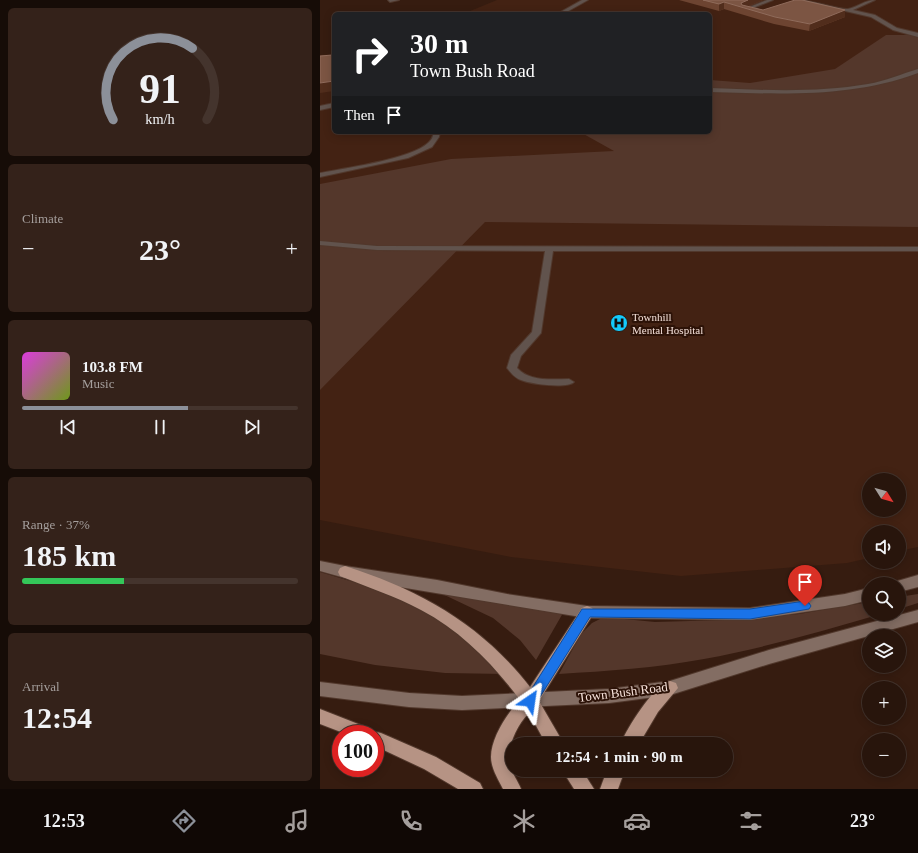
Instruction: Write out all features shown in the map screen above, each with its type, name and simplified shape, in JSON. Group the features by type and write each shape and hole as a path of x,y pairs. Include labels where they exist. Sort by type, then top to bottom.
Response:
{"highway":[{"path":"345,572 400,594 446,618 481,644 511,675 530,701 551,737"},
{"path":"512,789 502,768 500,756 508,728 517,714 530,701 587,612"},
{"path":"633,737 652,707 670,688"},
{"path":"320,716 342,725"},
{"path":"384,742 430,763 474,789"},
{"path":"576,777 585,789"},
{"path":"609,789 613,777"}],"street":[{"path":"320,566 345,572 437,586 507,600 587,612 750,614 846,600 862,596"},
{"path":"906,584 918,581"},
{"name":"Town Bush Road","path":"320,688 424,701 462,703 530,701 609,696 670,688 769,657 918,616"}],"lane":[{"path":"390,1 397,0"},
{"path":"563,12 586,0"},
{"path":"757,14 744,10 771,0"},
{"path":"849,10 874,0"},
{"path":"800,1 826,5 873,16 895,29 918,35"},
{"path":"826,5 832,3"},
{"path":"712,90 781,93 851,88 889,81 918,71"},
{"path":"320,108 332,105"},
{"path":"320,175 417,153 432,144 436,139 437,134"},
{"path":"320,243 378,248 918,249"},
{"path":"549,249 536,333 516,355 512,368 521,377 530,381 569,382"}],"shaded area":[{"name":"Townhill Mental Hospital","path":"497,0 918,0 918,547 906,550 906,525 862,525 862,560 847,563 681,576 511,557 320,520 320,55 332,54 332,134 712,134 712,12 468,12"},
{"path":"886,35 918,35 918,227 485,222 320,390 320,184 451,159 614,151 584,134 712,134 712,80 750,83 835,69"},
{"path":"320,572 404,597 430,608 505,674 445,673 375,665 320,654"},
{"path":"434,590 563,613 536,660 520,640 493,618"},
{"path":"918,594 918,603 906,607 906,596"},
{"path":"862,603 862,619 749,650 668,665 559,674 581,634 592,623 604,617 655,622 725,620 799,614"}],"building":[{"path":"703,0 748,0 741,3 742,5 763,10 795,0 802,0 845,10 810,24 775,17 724,2 719,4"},
{"path":"332,55 332,81 320,83 320,56"}],"place":[{"name":"Townhill Mental Hospital","path":"619,323"}],"route":[{"path":"530,701 587,612 750,614 805,606"}]}
